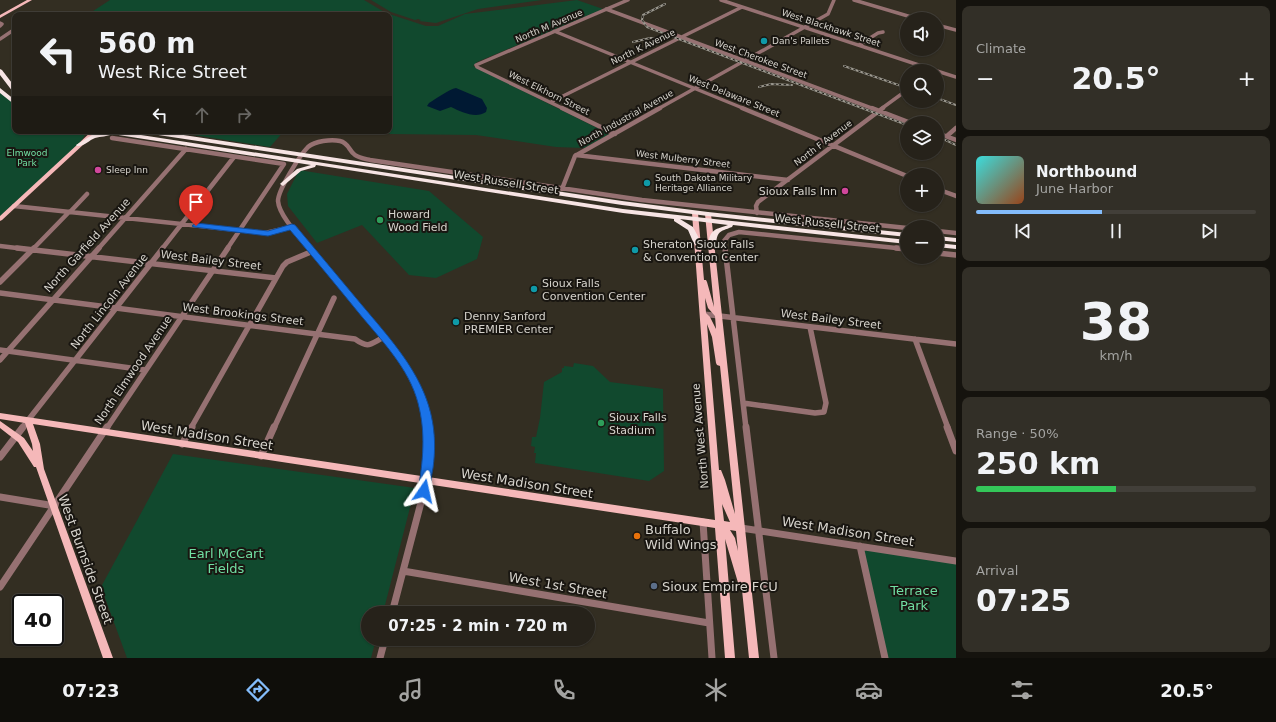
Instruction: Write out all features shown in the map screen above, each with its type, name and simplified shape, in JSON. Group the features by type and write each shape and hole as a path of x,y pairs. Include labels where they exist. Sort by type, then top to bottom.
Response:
{"highway":[{"path":"0,71 12,87"},
{"path":"0,90 12,101"},
{"path":"80,145 85,137 85,134"},
{"path":"80,145 92,137 101,134 133,136"},
{"name":"West Russell Street","path":"121,134 660,216 861,227 900,234"},
{"name":"West Russell Street","path":"165,134 597,200 696,217"},
{"path":"249,154 290,156 302,155"},
{"path":"298,161 308,159 359,164"},
{"path":"282,184 294,173 304,167 316,166 340,168"},
{"path":"660,216 677,220 688,227 693,232 698,244"},
{"name":"West Russell Street","path":"709,218 762,228 900,241"},
{"path":"712,246 714,233 724,227 735,226 762,228"},
{"path":"944,239 956,240"},
{"path":"944,246 956,247"}],"main road":[{"path":"12,12 30,0"},
{"path":"0,22 12,12"},
{"path":"0,219 92,134"},
{"name":"North West Avenue","path":"696,217 730,658"},
{"path":"709,218 754,658"},
{"path":"701,276 712,308 719,316"},
{"path":"703,314 710,320 713,326 719,360 725,378"},
{"name":"West Madison Street","path":"0,416 741,528"},
{"name":"West Burnside Street","path":"28,420 36,444 40,469"},
{"name":"West Burnside Street","path":"0,424 17,435 26,446 40,469 55,506 108,658"},
{"path":"715,465 723,487 730,516 735,524 741,528"},
{"path":"720,525 730,538 738,570 747,594"}],"street":[{"name":"North M Avenue","path":"476,65 628,0"},
{"name":"West Blackhawk Street","path":"721,0 915,64"},
{"name":"North Industrial Avenue","path":"562,189 576,155 828,14 834,0"},
{"path":"854,0 900,14"},
{"name":"North K Avenue","path":"550,102 742,7"},
{"name":"West Cherokee Street","path":"606,9 900,119"},
{"path":"944,27 956,30"},
{"path":"0,38 12,31"},
{"name":"West Delaware Street","path":"554,31 900,173"},
{"path":"859,45 878,33 883,32"},
{"name":"West Elkhorn Street","path":"476,65 477,67 615,134"},
{"name":"West Blackhawk Street","path":"944,74 956,77"},
{"name":"North F Avenue","path":"757,213 756,206 758,202 900,95"},
{"path":"947,136 956,128"},
{"path":"944,135 956,140"},
{"path":"112,138 234,157"},
{"name":"West Russell Street","path":"302,155 308,147 315,142 335,140 346,143 354,154 360,158 642,200 861,227 900,228"},
{"name":"North Garfield Avenue","path":"0,360 190,144"},
{"path":"302,155 282,184 279,193 278,205 292,227 405,364 421,394 426,414 429,436 429,456 426,480 394,606"},
{"name":"West Mulberry Street","path":"576,155 788,180"},
{"name":"North Elmwood Avenue","path":"0,587 284,164 234,157"},
{"name":"North Lincoln Avenue","path":"0,458 28,420 234,157"},
{"path":"944,192 956,196"},
{"path":"0,282 87,194"},
{"path":"14,206 268,233 292,227"},
{"path":"944,232 956,233"},
{"name":"West Russell Street","path":"732,318 724,245 725,239 729,235 745,233 900,249"},
{"name":"West Bailey Street","path":"0,246 276,278"},
{"path":"182,444 283,266 287,262 313,251"},
{"path":"944,254 956,255"},
{"name":"West Brookings Street","path":"0,293 355,339 364,345 368,345 384,337"},
{"path":"261,456 334,298"},
{"name":"West Bailey Street","path":"703,314 956,344"},
{"path":"732,318 774,658"},
{"path":"743,403 815,413 824,412 826,409 826,403 810,327"},
{"path":"915,339 956,451"},
{"path":"0,350 146,370"},
{"path":"0,497 55,506"},
{"path":"703,522 712,658"},
{"name":"West Madison Street","path":"741,528 956,561"},
{"path":"860,546 885,658"},
{"name":"West 1st Street","path":"403,571 710,623"},
{"path":"380,658 383,646"}],"green space":[{"path":"110,0 364,0 384,12 92,12"},
{"path":"371,0 542,0 478,9 436,23 419,21 421,20 415,20 391,12"},
{"path":"577,0 603,9 477,62 473,66 609,134 584,148 556,147 476,135 390,134 392,134 392,15 426,26 438,26 465,14"},
{"name":"Elmwood Park","path":"0,93 12,101 12,134 85,134 79,145 0,218"},
{"path":"187,134 281,134 270,147"},
{"name":"Howard Wood Field","path":"299,170 429,191 483,237 477,259 436,278 409,275 362,225 317,243 288,206 287,194"},
{"name":"Sioux Falls Stadium","path":"574,363 593,366 610,382 663,389 664,471 649,481 535,463 536,453 534,453 535,447 531,446 532,437 536,437 540,418 544,382 562,372 562,368 564,368 564,366 573,367"},
{"name":"Earl McCart Fields","path":"173,454 415,488 385,606 361,606 361,646 374,646 371,658 127,658 101,587"},
{"name":"Terrace Park","path":"860,546 956,561 956,658 885,658"}],"water":[{"path":"456,88 482,99 487,108 486,112 473,115 451,107 440,111 427,106 442,94"}],"railway":[{"path":"665,4 643,15 642,20 647,27 900,122"},
{"path":"633,42 650,38 668,38"},
{"path":"844,66 900,86"},
{"path":"759,87 771,84 792,85"},
{"path":"944,101 956,105"},
{"path":"944,139 956,145"}],"place":[{"name":"Dan's Pallets","path":"764,41"},
{"name":"Sleep Inn","path":"98,170"},
{"name":"South Dakota Military Heritage Alliance","path":"647,183"},
{"name":"Sioux Falls Inn","path":"845,191"},
{"name":"Howard Wood Field","path":"380,220"},
{"name":"Sheraton Sioux Falls & Convention Center","path":"635,250"},
{"name":"Sioux Falls Convention Center","path":"534,289"},
{"name":"Denny Sanford PREMIER Center","path":"456,322"},
{"name":"Sioux Falls Stadium","path":"601,423"},
{"name":"Buffalo Wild Wings","path":"637,536"},
{"name":"Sioux Empire FCU","path":"654,586"}],"route":[{"path":"196,226 268,233 292,227 396,352 405,364 421,394 428,426 429,447 428,468 424,491"}]}
